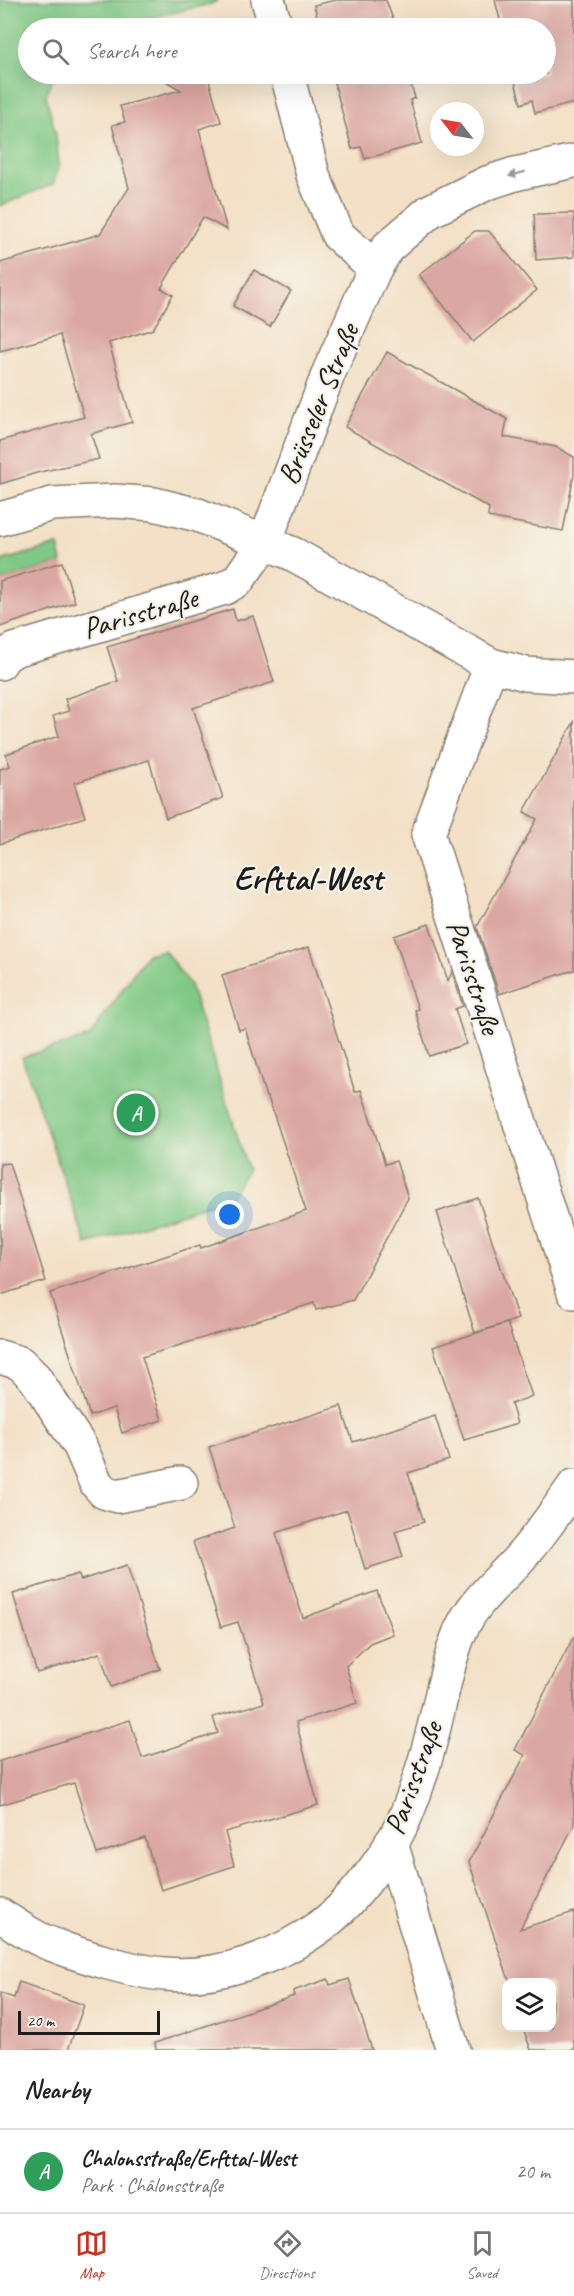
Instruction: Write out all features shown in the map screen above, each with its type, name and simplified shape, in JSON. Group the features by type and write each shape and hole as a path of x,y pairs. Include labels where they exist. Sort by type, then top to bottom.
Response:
{"street":[{"path":"268,0 273,18"},
{"path":"290,84 313,175 338,235 375,268"},
{"name":"Brüsseler Straße","path":"265,542 329,372 375,268 388,247 430,211 487,183 574,161"},
{"path":"0,519 52,504 124,501 154,504 198,515 292,554 491,665 526,674 574,677"},
{"name":"Parisstraße","path":"0,663 14,650 225,588 238,579 265,542"},
{"name":"Parisstraße","path":"491,665 428,834 571,1271"},
{"path":"0,1358 20,1363 35,1378 80,1446 96,1483 104,1492 117,1496 181,1483"},
{"name":"Parisstraße","path":"0,1915 49,1944 109,1962 165,1974 205,1973 257,1960 295,1943 324,1924 362,1885 391,1843 407,1812 425,1765 447,1671 460,1631 478,1602 524,1553 551,1520 574,1486"},
{"path":"391,1843 453,2050"}],"green space":[{"path":"0,0 219,0 211,4 149,18 18,18 18,84 50,84 46,96 56,135 59,168 53,184 0,206"},
{"path":"58,545 62,562 0,581 0,561"},
{"path":"164,950 190,985 248,1170 229,1198 86,1244 22,1057 89,1037 147,954"}],"building":[{"path":"336,0 386,0 392,18 317,18 314,5"},
{"path":"495,0 574,0 574,103 535,113 532,100 521,104 516,84 556,84 556,18 500,18"},
{"path":"171,84 210,84 221,122 199,129 227,230 203,217 161,288 173,295 153,329 109,343 132,422 91,434 99,459 40,472 0,484 0,441 84,417 60,335 0,351 0,263 100,234 129,188 112,125 125,122 120,106 181,90"},
{"path":"335,84 411,84 415,98 410,100 422,143 365,159 361,147 352,149"},
{"path":"574,213 574,257 536,260 534,214"},
{"path":"475,231 489,231 537,290 473,342 419,275"},
{"path":"254,270 291,291 270,327 233,306"},
{"path":"387,352 507,419 504,437 556,447 574,457 574,475 563,531 488,517 489,508 345,427"},
{"path":"62,562 75,602 0,627 0,581"},
{"path":"233,609 236,621 253,616 274,682 193,708 223,798 166,818 149,760 74,783 85,817 0,844 0,769 10,766 6,754 59,736 53,716 69,711 65,699 118,681 107,647"},
{"path":"574,722 574,970 499,994 477,927 537,819 524,812"},
{"path":"429,924 448,981 452,972 463,1006 455,1009 466,1044 429,1056 415,1010 418,1009 394,936"},
{"path":"309,947 355,1092 361,1090 385,1164 396,1161 408,1198 353,1300 316,1310 314,1303 142,1357 162,1420 122,1433 114,1408 90,1416 50,1293 200,1245 201,1248 306,1211 268,1097 266,1097 245,1028 239,1030 222,975"},
{"path":"9,1163 46,1281 0,1295 0,1164"},
{"path":"478,1198 518,1319 475,1333 437,1212"},
{"path":"507,1323 532,1396 511,1404 517,1424 464,1440 433,1347"},
{"path":"341,1406 353,1442 435,1416 449,1460 408,1473 424,1522 395,1531 403,1557 365,1569 347,1510 276,1533 303,1618 377,1591 393,1634 370,1643 346,1666 357,1703 296,1722 318,1805 225,1832 234,1866 161,1890 145,1838 97,1854 74,1783 0,1805 0,1761 130,1720 142,1758 218,1733 213,1717 264,1703 238,1622 221,1627 193,1542 235,1528 209,1447"},
{"path":"127,1565 160,1669 111,1687 100,1653 37,1673 13,1594 78,1574 81,1580"},
{"path":"574,1636 574,1825 520,1929 574,1912 574,2050 531,2050 524,2032 556,2032 556,1978 508,1978 469,1862 525,1755 515,1750"},
{"path":"328,1979 330,1985 349,1979 372,2050 156,2050 155,2043 294,1996 293,1991"},
{"path":"19,1982 84,2005 68,2050 0,2050 0,1993 14,1998"}],"place":[{"name":"Chalonsstraße/Erfttal-West","path":"136,1113"}],"district":[{"name":"Erfttal-West","path":"308,878"}]}
